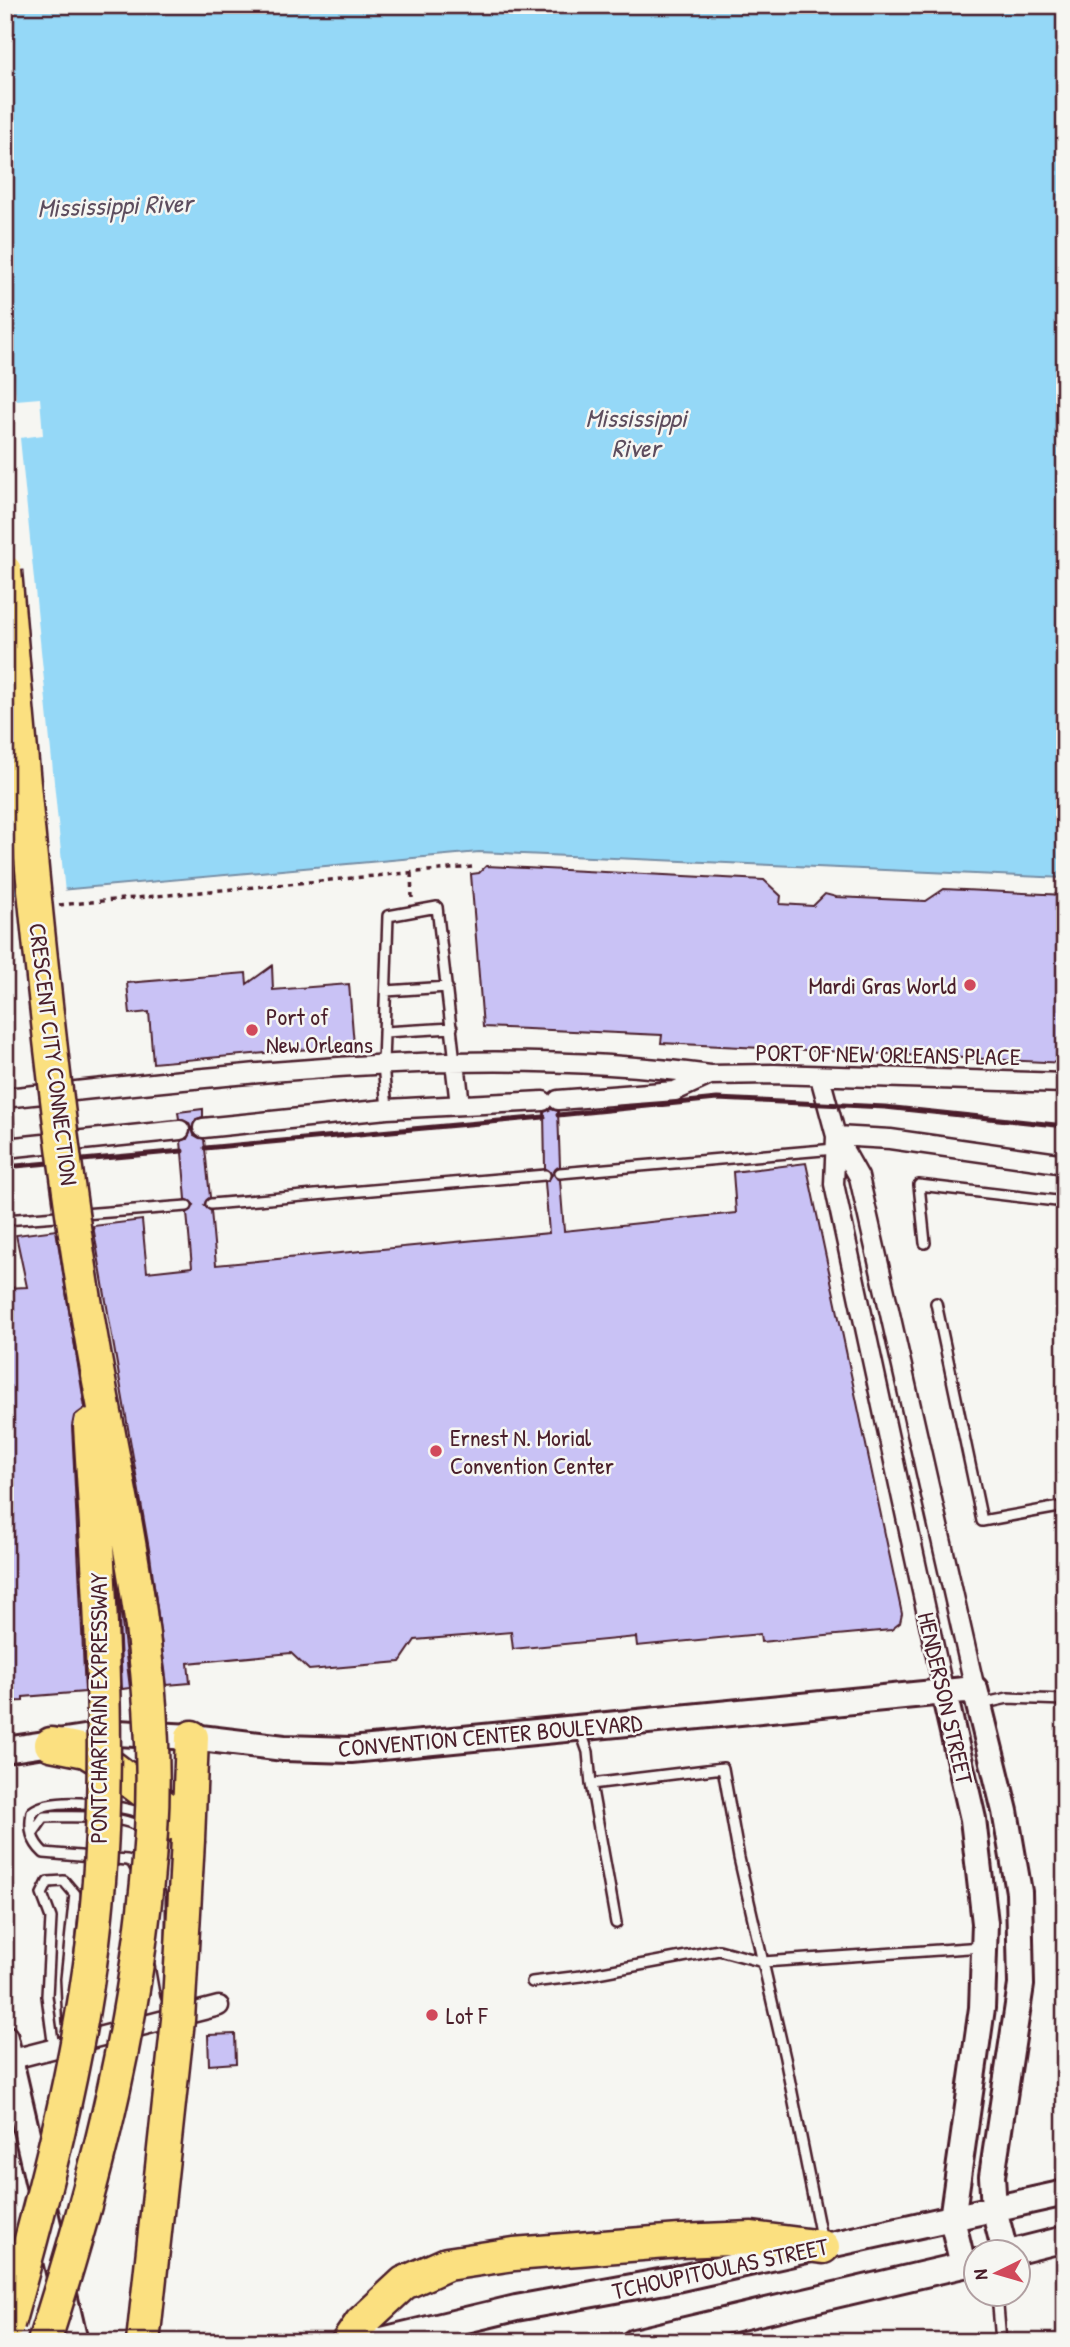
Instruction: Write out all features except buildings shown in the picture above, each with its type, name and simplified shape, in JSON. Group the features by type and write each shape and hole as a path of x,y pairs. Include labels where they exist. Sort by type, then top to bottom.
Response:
{"highway":[{"name":"CRESCENT CITY CONNECTION","path":"5,571 34,891 83,1287"},
{"name":"PONTCHARTRAIN EXPRESSWAY","path":"6,2328 66,2099 93,1942 103,1781 102,1676 83,1287"},
{"path":"44,2342 99,2159 117,2078 132,1997 151,1828 150,1723 139,1597 83,1287"},
{"path":"143,2342 178,2020 192,1737"},
{"path":"51,1744 86,1751 113,1768 172,1812 188,1840"},
{"path":"348,2342 361,2323 404,2283 447,2264 514,2254 680,2241 752,2238 823,2247"}],"street":[{"name":"PORT OF NEW ORLEANS PLACE","path":"6,1098 383,1064 455,1062 576,1062 710,1075 1065,1083"},
{"path":"455,1062 460,1105"},
{"name":"PORT OF NEW ORLEANS PLACE","path":"203,1128 387,1109 675,1091 710,1075"},
{"name":"HENDERSON STREET","path":"820,1077 836,1142 834,1184 977,1842 985,1947 982,2008 952,2219 962,2245"},
{"path":"8,1148 180,1130"},
{"path":"836,1142 890,1139 1065,1164"},
{"name":"HENDERSON STREET","path":"836,1142 859,1177 1014,1852 1021,1934 1016,2032 992,2176 994,2209 1001,2238"},
{"path":"860,1300 885,1294"},
{"name":"CONVENTION CENTER BOULEVARD","path":"5,1750 117,1733 192,1737 284,1748 351,1750 944,1693 977,1697"},
{"path":"75,2342 7,2053 62,2047 93,2035 117,2033 219,2006"},
{"name":"TCHOUPITOULAS STREET","path":"374,2342 516,2308 823,2247 1065,2193"},
{"path":"1032,2247 1065,2239"},
{"path":"635,2342 962,2266"}],"lane":[{"path":"387,1109 383,1064 388,916 437,907 455,1062"},
{"path":"386,991 447,987"},
{"path":"384,1032 452,1028"},
{"path":"6,1098 8,1148"},
{"path":"560,1173 836,1142"},
{"path":"211,1204 545,1175"},
{"path":"925,1243 919,1185 1065,1202"},
{"path":"5,1220 187,1206"},
{"path":"936,1303 982,1521 1065,1506"},
{"path":"977,1697 1065,1700"},
{"path":"580,1729 588,1752 615,1923"},
{"path":"591,1784 723,1768 738,1858 763,1962 823,2247"},
{"path":"117,2033 138,1873 132,1862 127,1860 44,1853 34,1844 32,1812 41,1805 131,1809 147,1815 158,1835 159,1871"},
{"path":"32,1834 44,1817 120,1820 140,1827 147,1835 153,1936 159,1950 170,2018"},
{"path":"93,1857 91,1901 100,1965"},
{"path":"55,1880 71,1886 75,1894 62,2047 47,1996 51,1918 42,1894 48,1882 55,1880"},
{"path":"159,1950 162,1940 160,1883"},
{"path":"532,1982 581,1976 719,1950 763,1962 985,1947"},
{"path":"998,2308 1001,2342"}],"path":[{"path":"59,905 472,867"},
{"path":"411,873 413,912"}],"water":[{"name":"Mississippi River","path":"5,5 1065,5 1065,878 479,852 5,895"}],"pier":[{"path":"5,288 16,400 40,398 43,435 20,438 65,893 19,898 5,765"}],"railway":[{"path":"558,1115 717,1099 885,1107 1065,1126"},
{"path":"205,1148 544,1117"},
{"path":"5,1167 182,1151"}],"place":[{"name":"Mardi Gras World","path":"970,985"},
{"name":"Port of New Orleans","path":"252,1030"},
{"name":"Ernest N. Morial Convention Center","path":"436,1451"},
{"name":"Lot F","path":"432,2015"}]}
